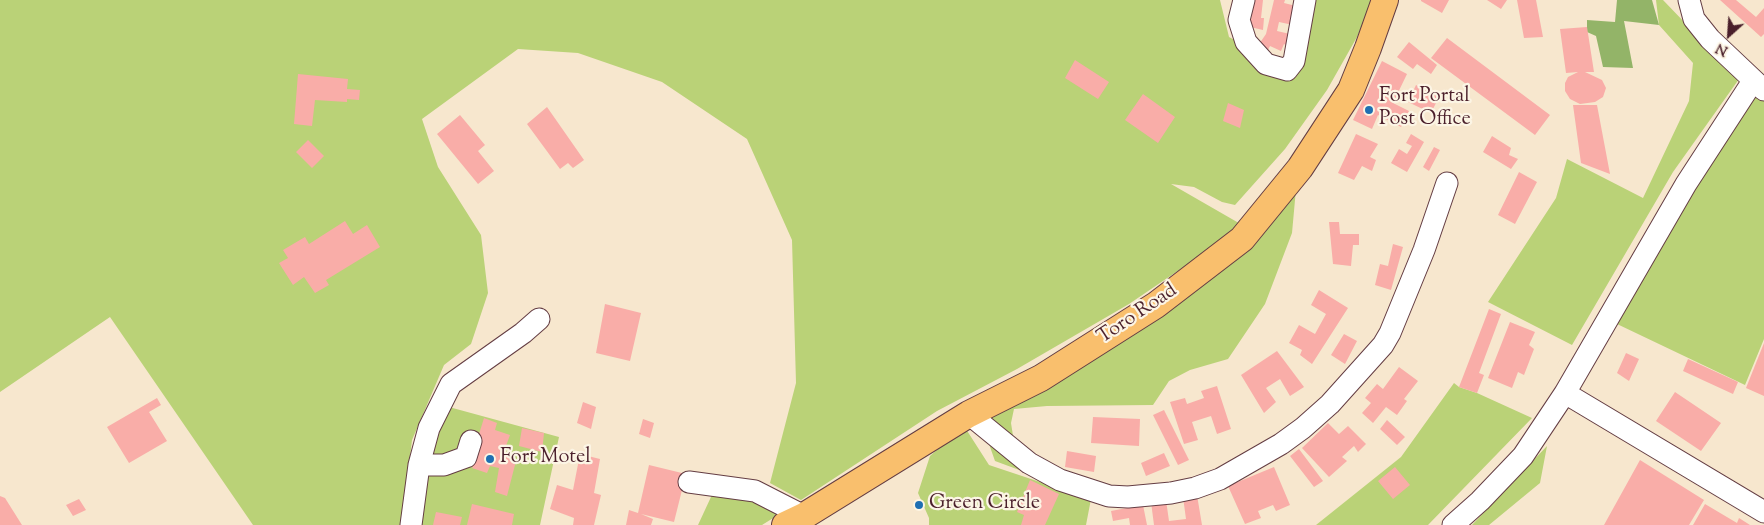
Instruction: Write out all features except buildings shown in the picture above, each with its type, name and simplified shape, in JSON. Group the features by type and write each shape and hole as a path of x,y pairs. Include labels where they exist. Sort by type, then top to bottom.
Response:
{"main road":[{"name":"Toro Road","path":"794,521 969,414 1041,378 1156,305 1242,239 1300,168 1351,90 1385,0"}],"street":[{"path":"1244,0 1239,20 1246,42 1266,64 1287,70 1294,61 1305,0"},
{"path":"1453,525 1480,501 1523,456 1565,393 1686,184 1758,86 1704,32 1694,19 1689,0"},
{"path":"969,414 1028,463 1060,480 1109,496 1128,497 1171,493 1220,480 1281,444 1303,428 1330,404 1383,345 1390,333 1424,250 1447,183"},
{"path":"412,525 419,465 429,428 451,384 523,333 539,319"},
{"path":"1565,393 1764,512"},
{"path":"419,465 444,465 466,457 471,441"},
{"path":"689,482 755,492 794,521"}],"green space":[{"path":"0,0 1220,0 1229,37 1242,44 1280,73 1295,78 1309,38 1316,0 1373,0 1357,37 1327,90 1285,149 1235,205 1222,202 1194,187 1171,184 1244,226 1129,304 1017,369 937,411 801,500 770,483 796,383 792,240 747,139 662,82 578,53 518,49 422,119 438,167 481,235 488,293 471,344 444,365 412,440 402,525 253,525 110,317 0,392"},
{"path":"1617,0 1652,0 1659,25 1624,21 1633,68 1603,67 1596,36 1587,32 1587,20 1615,22"},
{"path":"1656,0 1663,0 1739,79 1673,172 1572,345 1488,302 1556,198 1567,159 1643,198 1689,101 1693,63 1659,25"},
{"path":"1757,95 1764,101 1764,339 1745,385 1617,324 1692,186"},
{"path":"1297,178 1292,233 1265,304 1228,359 1190,370 1169,381 1153,405 1047,406 1014,409 1011,423 1022,471 995,461 977,410 1138,314"},
{"path":"1454,383 1459,387 1477,393 1532,418 1428,525 1316,525 1401,457"},
{"path":"449,407 559,437 540,525 422,525 429,448"},
{"path":"964,426 989,465 1091,499 1086,525 929,525 929,518 918,493 930,456"},
{"path":"1547,446 1540,483 1489,525 1472,525"},
{"path":"717,484 791,507 762,525 698,525"}],"place":[{"name":"Fort Portal Post Office","path":"1369,110"},
{"name":"Fort Motel","path":"490,459"},
{"name":"Green Circle","path":"919,505"}]}
